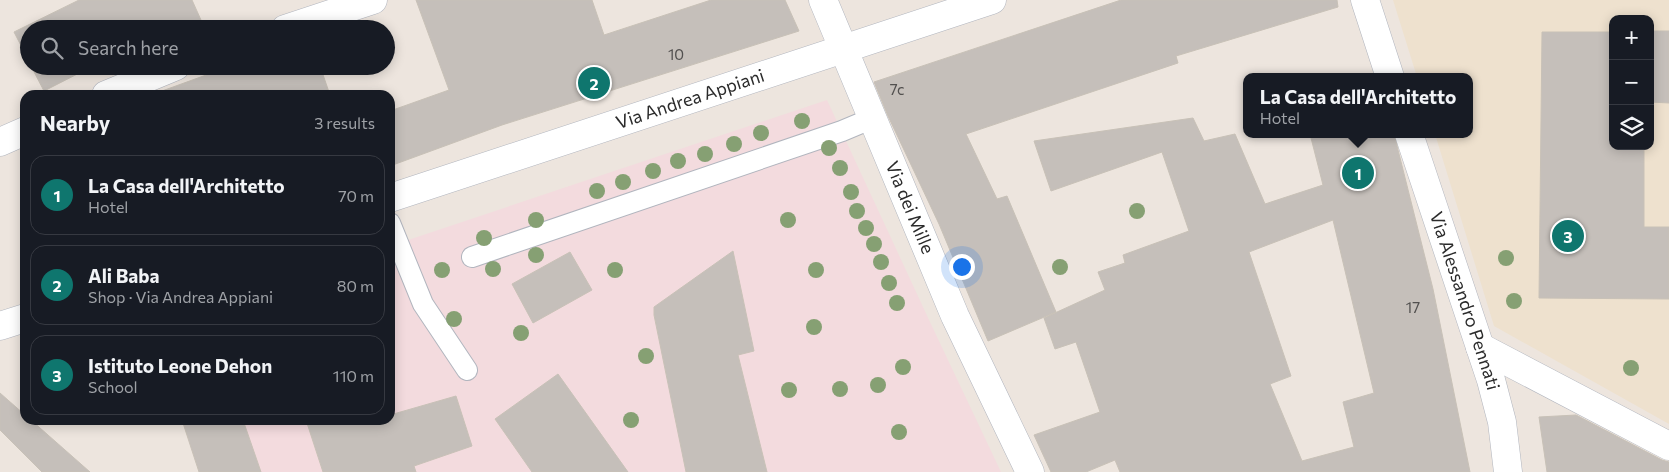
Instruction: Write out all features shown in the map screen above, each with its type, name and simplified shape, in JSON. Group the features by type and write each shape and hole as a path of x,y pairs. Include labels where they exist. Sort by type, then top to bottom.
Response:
{"street":[{"path":"312,20 373,0"},
{"name":"Via dei Mille","path":"823,0 956,316 1030,472"},
{"name":"Via Andrea Appiani","path":"395,196 992,0"},
{"path":"1365,0 1389,73"},
{"path":"118,90 154,75"},
{"path":"0,142 20,133"},
{"name":"Via Alessandro Pennati","path":"1410,138 1491,380 1502,422 1508,472"},
{"path":"0,326 20,320"},
{"path":"1480,347 1669,446"}],"lane":[{"path":"472,257 842,131 873,118"},
{"path":"395,235 422,304 467,370"}],"shaded area":[{"path":"1393,0 1669,0 1669,424 1494,326 1436,138 1473,138 1473,73 1416,73"},
{"path":"827,100 1001,472 199,472 184,425 395,425 395,244"}],"building":[{"path":"79,0 192,0 201,20 38,20"},
{"path":"416,0 592,0 604,35 711,0 785,0 799,31 502,125 395,164 395,109 449,90"},
{"path":"1121,0 1337,0 1338,7 1176,56 1178,63 966,134 997,199 1007,196 1056,312 988,341 939,224 874,82"},
{"path":"20,29 20,44 14,32"},
{"path":"1654,31 1669,31 1669,103 1654,102"},
{"path":"1542,32 1609,32 1609,150 1644,150 1644,227 1669,227 1669,299 1539,298"},
{"path":"36,75 75,75 46,90 43,90"},
{"path":"206,75 323,75 328,90 165,90"},
{"path":"1193,118 1204,141 1235,134 1265,204 1323,185 1311,138 1395,138 1433,289 1470,472 1120,472 1115,460 1086,472 1051,472 1034,435 1100,412 1076,342 1055,349 1044,318 1105,290 1098,272 1125,263 1123,255 1189,231 1162,152 1051,191 1034,141","holes":["1333,220 1374,393 1343,402 1354,447 1302,461 1270,384 1291,376 1249,252"]},
{"path":"733,251 754,351 738,355 767,472 686,472 654,315 654,307"},
{"path":"570,252 592,290 533,323 512,284"},
{"path":"558,374 628,472 532,472 495,419"},
{"path":"0,393 20,411 20,425 37,425 90,472 42,472 0,430"},
{"path":"456,396 472,446 414,466 416,472 323,472 308,425 395,425 395,414"},
{"path":"1576,415 1669,462 1669,472 1547,472 1539,417"},
{"path":"184,425 245,425 261,472 199,472"}],"place":[{"name":"Ali Baba","path":"594,83"},
{"name":"La Casa dell'Architetto","path":"1358,173"},
{"name":"Istituto Leone Dehon","path":"1568,236"}]}
